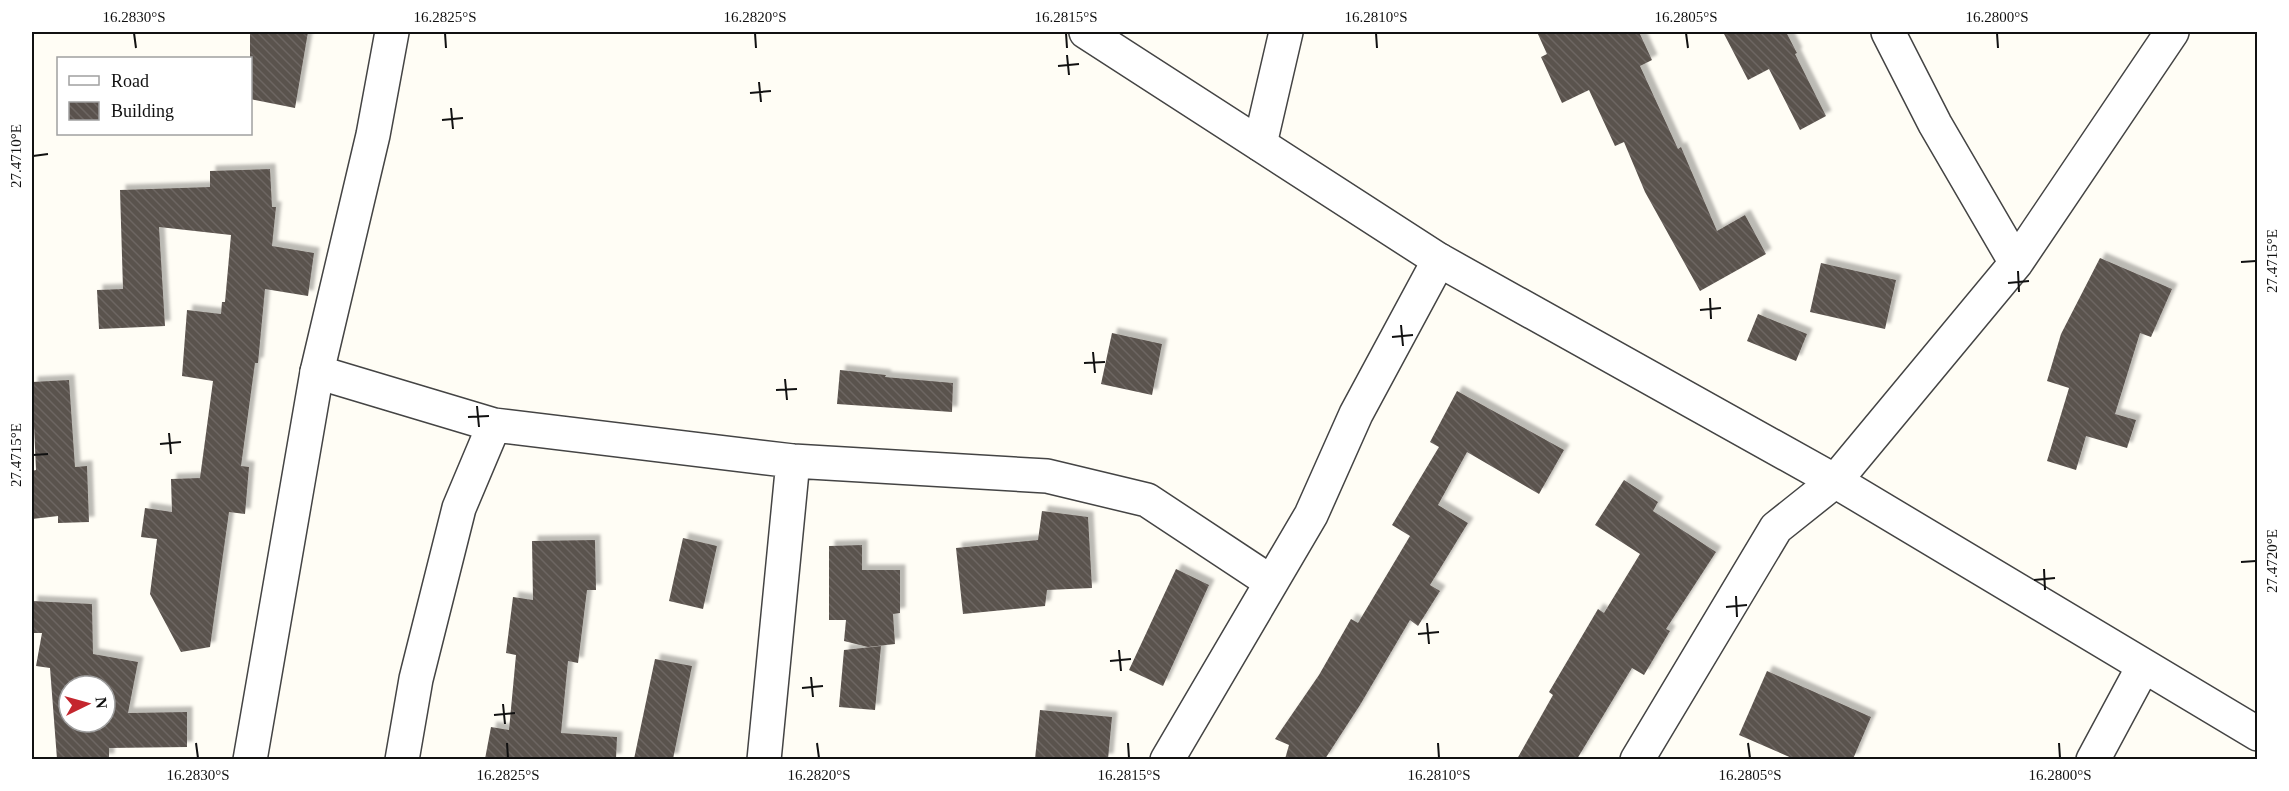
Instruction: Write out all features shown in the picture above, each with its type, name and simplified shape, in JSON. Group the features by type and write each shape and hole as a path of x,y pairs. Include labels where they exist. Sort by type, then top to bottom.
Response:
{"street":[{"path":"250,759 317,372 373,135 392,32"},
{"path":"1086,32 1439,260 1835,481 2258,734"},
{"path":"1260,144 1286,32"},
{"path":"1888,32 1941,133 2016,263"},
{"path":"1637,759 1776,528 1835,481 2016,263 2172,32"},
{"path":"1167,759 1311,514 1356,414 1439,260"},
{"path":"317,372 494,425 793,461 1047,476 1147,500 1271,582"},
{"path":"402,759 416,678 459,508 494,425"},
{"path":"764,759 793,461"},
{"path":"2093,759 2143,667"}],"building":[{"path":"250,32 308,32 295,108 252,99 252,57 250,57"},
{"path":"1537,32 1639,32 1652,60 1640,66 1678,149 1681,147 1717,231 1745,215 1766,254 1700,291 1645,192 1624,142 1615,146 1589,90 1562,103 1541,57 1547,54"},
{"path":"1723,32 1786,32 1826,116 1800,130 1769,69 1748,80"},
{"path":"270,169 272,207 276,207 272,246 314,253 308,296 265,289 258,363 255,363 241,466 249,467 245,514 229,512 210,647 181,652 150,594 157,539 141,537 145,508 172,512 171,479 200,478 213,381 182,376 187,310 221,314 222,302 225,302 231,235 159,227 165,326 99,329 97,290 123,289 120,190 210,187 210,171"},
{"path":"2100,258 2172,289 2151,337 2140,333 2115,414 2136,420 2127,448 2086,436 2076,470 2047,461 2069,388 2047,381 2061,334"},
{"path":"1821,263 1896,280 1885,329 1810,312"},
{"path":"1758,314 1807,334 1796,361 1747,341"},
{"path":"1112,333 1162,344 1152,395 1101,384"},
{"path":"840,370 886,375 885,377 953,383 952,412 837,404"},
{"path":"69,380 75,467 87,466 89,522 58,523 58,516 32,519 32,471 36,470 32,382"},
{"path":"1457,391 1564,450 1539,494 1467,452 1438,505 1468,523 1430,585 1440,591 1418,626 1410,620 1325,759 1285,759 1289,745 1275,739 1319,675 1351,619 1358,623 1410,536 1392,525 1439,447 1430,442"},
{"path":"1624,480 1658,502 1653,511 1716,552 1666,629 1670,631 1644,675 1632,668 1577,759 1517,759 1553,695 1549,692 1598,609 1604,613 1640,554 1595,525"},
{"path":"1042,511 1088,517 1092,588 1047,590 1045,606 963,614 956,548 1038,540"},
{"path":"683,538 717,546 703,609 669,601"},
{"path":"595,540 596,590 587,590 578,663 568,661 561,733 617,737 616,759 485,759 491,727 509,730 516,655 506,653 513,597 533,600 532,541"},
{"path":"862,545 862,570 900,570 900,613 893,614 895,644 868,647 844,641 846,620 829,620 829,546"},
{"path":"1176,569 1209,585 1163,686 1129,670"},
{"path":"32,601 92,604 93,654 138,662 128,713 187,712 187,747 109,748 109,759 57,759 50,668 36,666 42,633 32,633"},
{"path":"881,646 875,710 839,707 844,650"},
{"path":"655,659 692,666 673,759 634,759"},
{"path":"1767,671 1871,717 1853,759 1794,759 1739,735"},
{"path":"1040,710 1112,717 1108,759 1035,759"}]}
